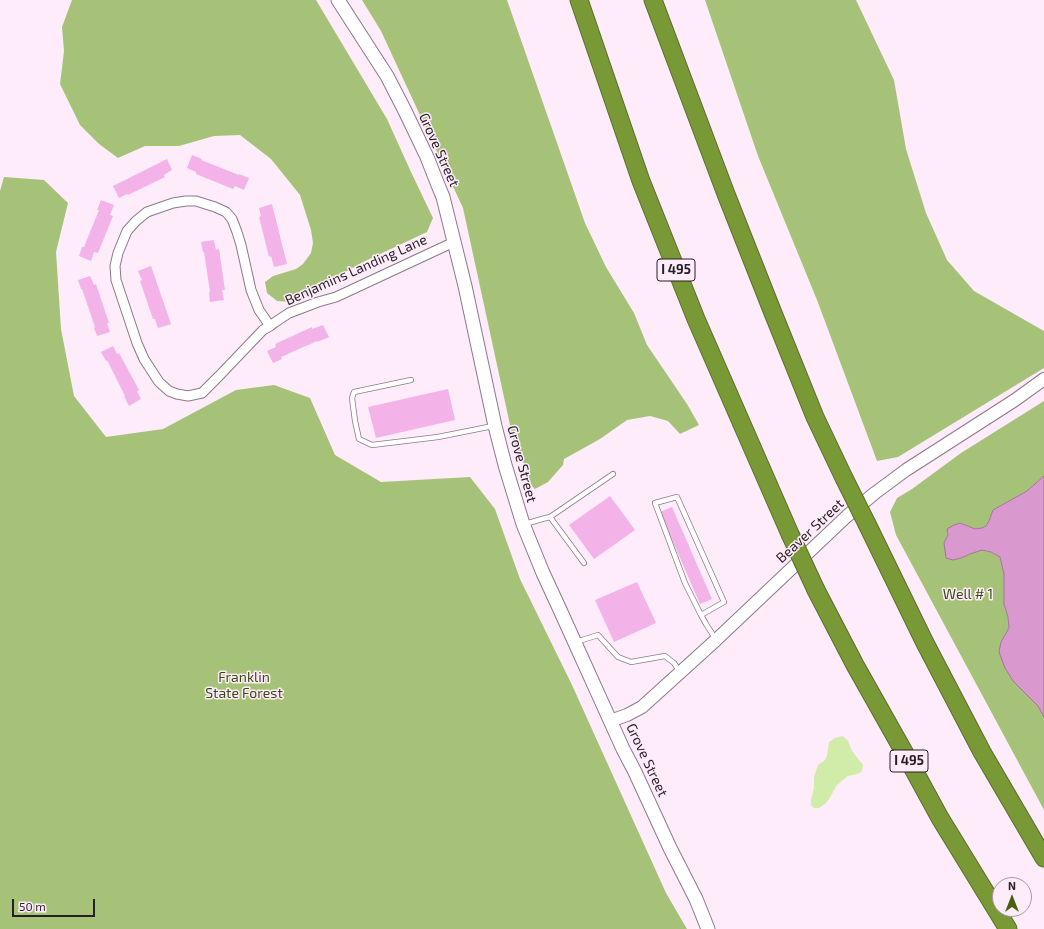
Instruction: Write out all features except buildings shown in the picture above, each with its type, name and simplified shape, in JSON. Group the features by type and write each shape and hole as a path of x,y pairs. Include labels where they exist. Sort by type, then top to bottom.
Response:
{"highway":[{"name":"I 495","path":"579,0 644,188 696,319 790,534 816,590 855,665 940,818 1008,929"},
{"path":"653,0 772,313 815,416 925,643 982,752 1044,858"}],"main road":[{"name":"Grove Street","path":"338,0 387,76 405,111 441,191 465,286 495,426 523,524 543,573 610,721 670,848 696,899 708,929"}],"street":[{"name":"Benjamins Landing Lane","path":"270,326 259,310 251,290 239,239 232,219 226,212 215,206 196,201 173,203 147,212 127,231 118,253 115,266 116,280 137,343 144,359 159,382 169,391 188,396 202,393 263,330 270,326 289,313 336,297 454,242"},
{"name":"Beaver Street","path":"610,721 627,715 642,707 716,640 847,516 875,493 906,470 1015,400 1044,379"}],"lane":[{"path":"411,380 354,392 352,398 359,439 372,445 438,437 495,426"},
{"path":"523,524 550,518 613,474"},
{"path":"701,615 724,602 677,497 655,503 684,583 701,615 716,640"},
{"path":"550,518 584,563"},
{"path":"575,642 598,635 618,657 631,662 665,656 674,663 681,672"}],"green space":[{"path":"72,0 316,0 387,119 433,218 427,232 361,263 293,302 277,301 267,293 265,282 273,276 296,269 303,264 311,253 313,243 311,230 300,195 271,159 240,135 214,136 179,146 145,146 118,158 99,144 80,125 60,84 64,51 62,27"},
{"path":"362,0 507,0 585,223 606,267 634,313 647,345 687,404 699,425 680,434 668,421 650,416 627,420 600,439 564,459 563,465 548,482 535,489 528,482 525,465 515,448 463,208 381,31"},
{"path":"705,0 856,0 894,80 906,149 926,213 947,260 974,291 1044,331 1044,368 898,457 877,461 817,300 758,156"},
{"name":"Franklin State Forest","path":"4,177 44,180 68,203 56,252 61,329 74,396 106,437 163,429 236,390 274,385 310,398 335,455 381,482 470,477 495,509 520,579 572,685 666,893 687,929 0,929 0,191"},
{"name":"Well # 1","path":"1044,401 1044,476 1027,491 993,510 986,526 975,529 960,523 947,532 961,558 982,550 991,552 1000,557 1004,573 1004,604 1008,617 1009,628 1001,642 1005,668 1013,681 1038,706 1044,717 1044,810 896,535 890,512 897,498 912,489 961,453"},
{"path":"843,736 848,741 852,751 863,765 862,771 860,773 848,776 837,785 825,804 819,808 814,808 811,805 811,800 814,788 814,777 818,765 824,761 827,756 829,742 835,738"}],"shaded area":[{"path":"1044,476 1044,717 1038,706 1013,681 1005,668 999,652 1001,642 1009,628 1008,617 1004,604 1004,574 1000,557 991,552 982,550 953,560 946,558 944,543 948,535 947,529 960,523 975,529 986,526 993,510 1027,491"}]}
